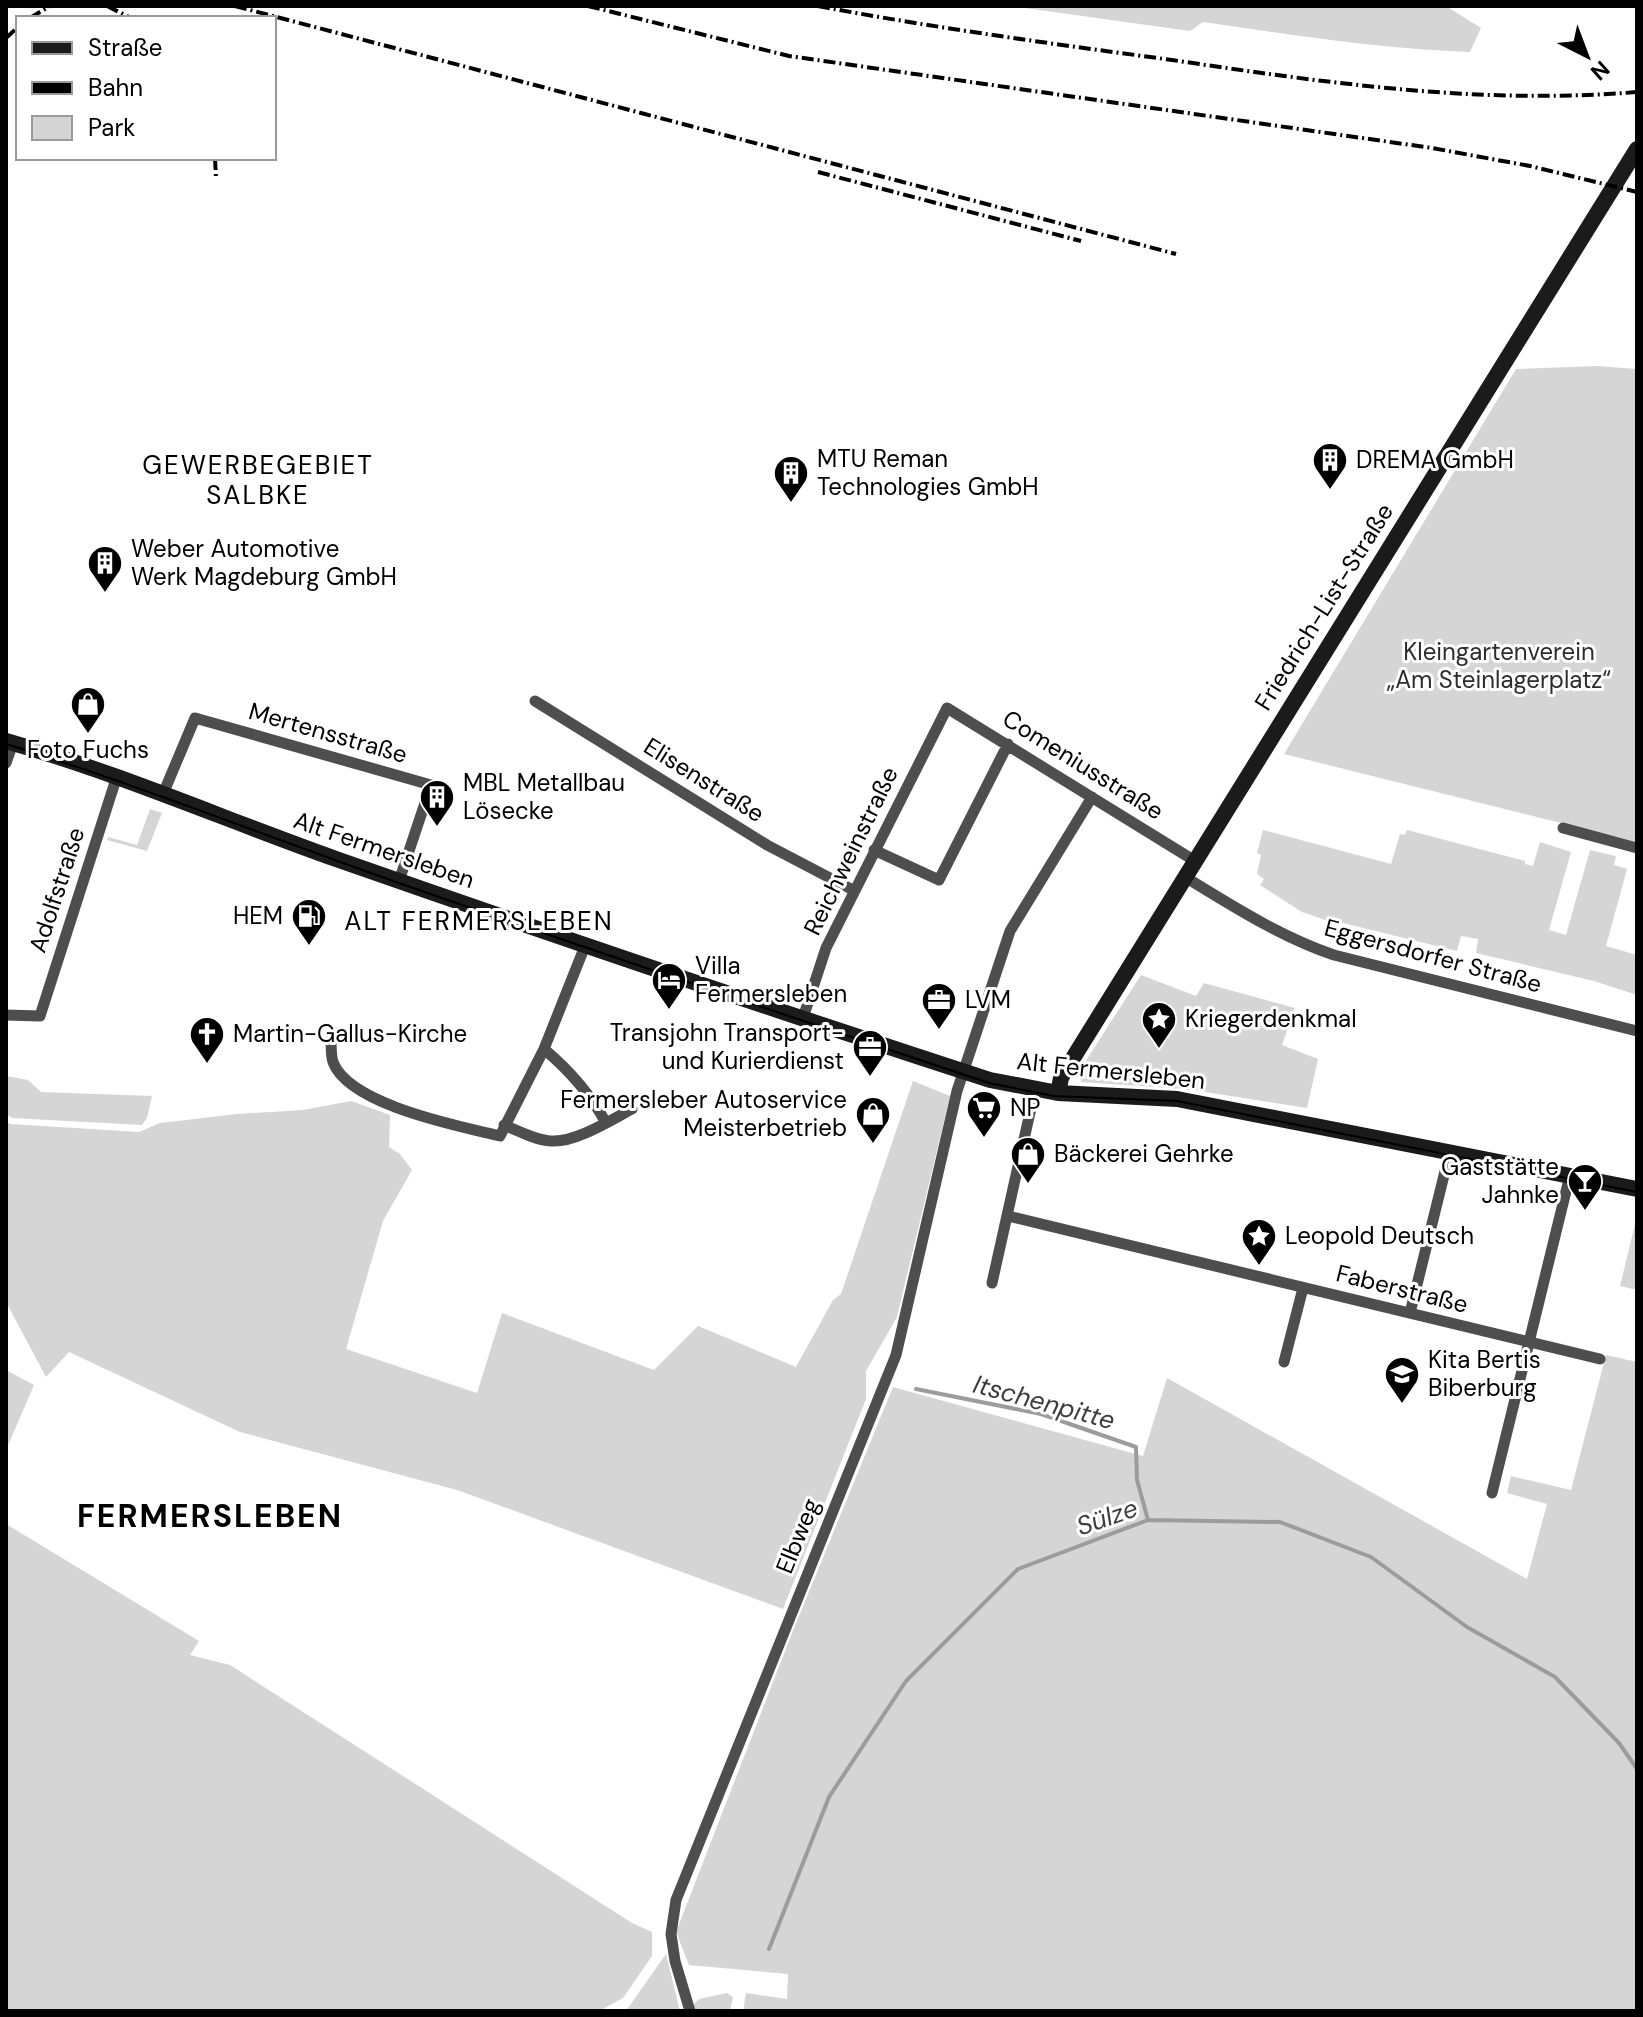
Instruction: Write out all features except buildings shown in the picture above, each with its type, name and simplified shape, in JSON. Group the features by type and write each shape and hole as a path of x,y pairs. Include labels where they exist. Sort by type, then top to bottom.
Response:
{"main road":[{"name":"Friedrich-List-Straße","path":"1058,1093 1061,1078 1070,1063 1637,149"},
{"name":"Alt Fermersleben","path":"9,742 117,776 213,815 585,946 963,1071 1035,1090 1177,1099 1637,1189"}],"street":[{"name":"Elisenstraße","path":"535,701 767,845 853,890"},
{"name":"Comeniusstraße","path":"947,708 1195,861"},
{"name":"Reichweinstraße","path":"803,1018 826,948 947,708"},
{"name":"Mertensstraße","path":"163,794 195,718 431,785 399,881"},
{"path":"6,763 9,742"},
{"path":"874,850 939,880 1008,744"},
{"name":"Adolfstraße","path":"6,1015 40,1016 117,776"},
{"name":"Elbweg","path":"690,2011 675,1961 671,1934 676,1900 896,1355 963,1071 1010,931 1092,797"},
{"path":"1563,828 1637,848"},
{"name":"Eggersdorfer Straße","path":"1185,877 1304,945 1637,1031"},
{"path":"332,1031 333,1062 340,1074 355,1088 417,1115 500,1136 544,1049 585,946"},
{"path":"544,1049 572,1073 594,1100 606,1123"},
{"path":"992,1283 1035,1090"},
{"path":"504,1125 537,1139 553,1142 566,1140 632,1109"},
{"path":"1410,1313 1450,1151"},
{"path":"1492,1493 1570,1175"},
{"name":"Faberstraße","path":"1008,1216 1600,1359"},
{"path":"1284,1362 1303,1288"}],"green space":[{"path":"1011,6 1446,6 1481,28 1470,52 1369,45 1203,22 1190,31"},
{"name":"Kleingartenverein „Am Steinlagerplatz“","path":"1597,366 1637,369 1637,842 1284,754 1516,369"},
{"path":"150,809 162,813 147,851 107,840 108,837 137,845"},
{"path":"1263,830 1391,864 1400,834 1405,835 1407,830 1525,861 1525,864 1533,866 1540,842 1571,852 1549,930 1566,935 1590,850 1616,856 1614,865 1627,869 1606,946 1637,955 1637,995 1594,981 1476,953 1478,939 1461,936 1457,951 1334,923 1302,912 1260,885 1264,879 1257,874 1261,855 1257,853"},
{"path":"1141,975 1196,996 1204,983 1295,1008 1282,1045 1318,1059 1307,1108 1186,1089 1081,1082 1080,1070"},
{"path":"6,1076 28,1080 41,1092 152,1096 147,1118 142,1125 12,1118 6,1114"},
{"path":"913,1081 950,1096 897,1317 866,1371 866,1399 783,1609 457,1490 240,1432 69,1352 46,1377 6,1302 6,1121 10,1124 139,1132 160,1123 303,1110 351,1101 390,1115 389,1147 400,1154 412,1170 383,1221 346,1349 477,1393 502,1313 654,1370 698,1326 796,1367 833,1300 841,1294"},
{"path":"1637,1216 1637,1290 1620,1286"},
{"path":"1606,1355 1637,1362 1637,2011 743,2011 746,1993 787,1999 788,1974 689,1965 676,1932 792,1633 893,1387 1143,1456 1167,1378 1527,1579 1547,1504 1507,1493 1511,1476 1571,1490"},
{"path":"6,1370 34,1385 6,1450"},
{"path":"6,1524 199,1641 190,1655 230,1665 632,1923 652,1932 652,1956 623,1998 599,2011 6,2011"},
{"path":"666,1954 680,2011 626,2011"},
{"path":"727,1993 733,1997 730,2011 696,2011 693,2005 699,1999"}],"waterway":[{"name":"Itschenpitte","path":"916,1389 1041,1414 1136,1447 1137,1480 1148,1520"},
{"name":"Sülze","path":"769,1949 829,1797 906,1681 1018,1569 1148,1520 1280,1522 1371,1557 1467,1627 1555,1677 1619,1743 1637,1769"}],"tram line":[{"path":"6,744 473,909 989,1083 1054,1096 1177,1101 1637,1192"}],"railway":[{"path":"33,16 50,6"},
{"path":"107,6 127,16"},
{"path":"235,6 273,16"},
{"path":"588,6 789,56 1432,148 1530,166 1637,192"},
{"path":"818,6 995,35 1346,84 1520,96 1637,92"},
{"path":"276,17 1176,254"},
{"path":"6,38 16,29"},
{"path":"215,160 216,178"},
{"path":"818,172 1081,241"}],"place":[{"name":"DREMA GmbH","path":"1330,491"},
{"name":"MTU Reman Technologies GmbH","path":"791,504"},
{"name":"Weber Automotive Werk Magdeburg GmbH","path":"105,594"},
{"name":"Foto Fuchs","path":"88,735"},
{"name":"MBL Metallbau Lösecke","path":"437,828"},
{"name":"HEM","path":"309,947"},
{"name":"Villa Fermersleben","path":"669,1011"},
{"name":"LVM","path":"939,1031"},
{"name":"Kriegerdenkmal","path":"1159,1050"},
{"name":"Martin-Gallus-Kirche","path":"207,1065"},
{"name":"Transjohn Transport- und Kurierdienst","path":"870,1078"},
{"name":"NP","path":"984,1139"},
{"name":"Fermersleber Autoservice Meisterbetrieb","path":"873,1145"},
{"name":"Bäckerei Gehrke","path":"1028,1185"},
{"name":"Gaststätte Jahnke","path":"1585,1212"},
{"name":"Leopold Deutsch","path":"1259,1267"},
{"name":"Kita Bertis Biberburg","path":"1402,1405"}],"district":[{"name":"GEWERBEGEBIET SALBKE","path":"258,480"},
{"name":"ALT FERMERSLEBEN","path":"479,921"},
{"name":"FERMERSLEBEN","path":"210,1516"}]}
